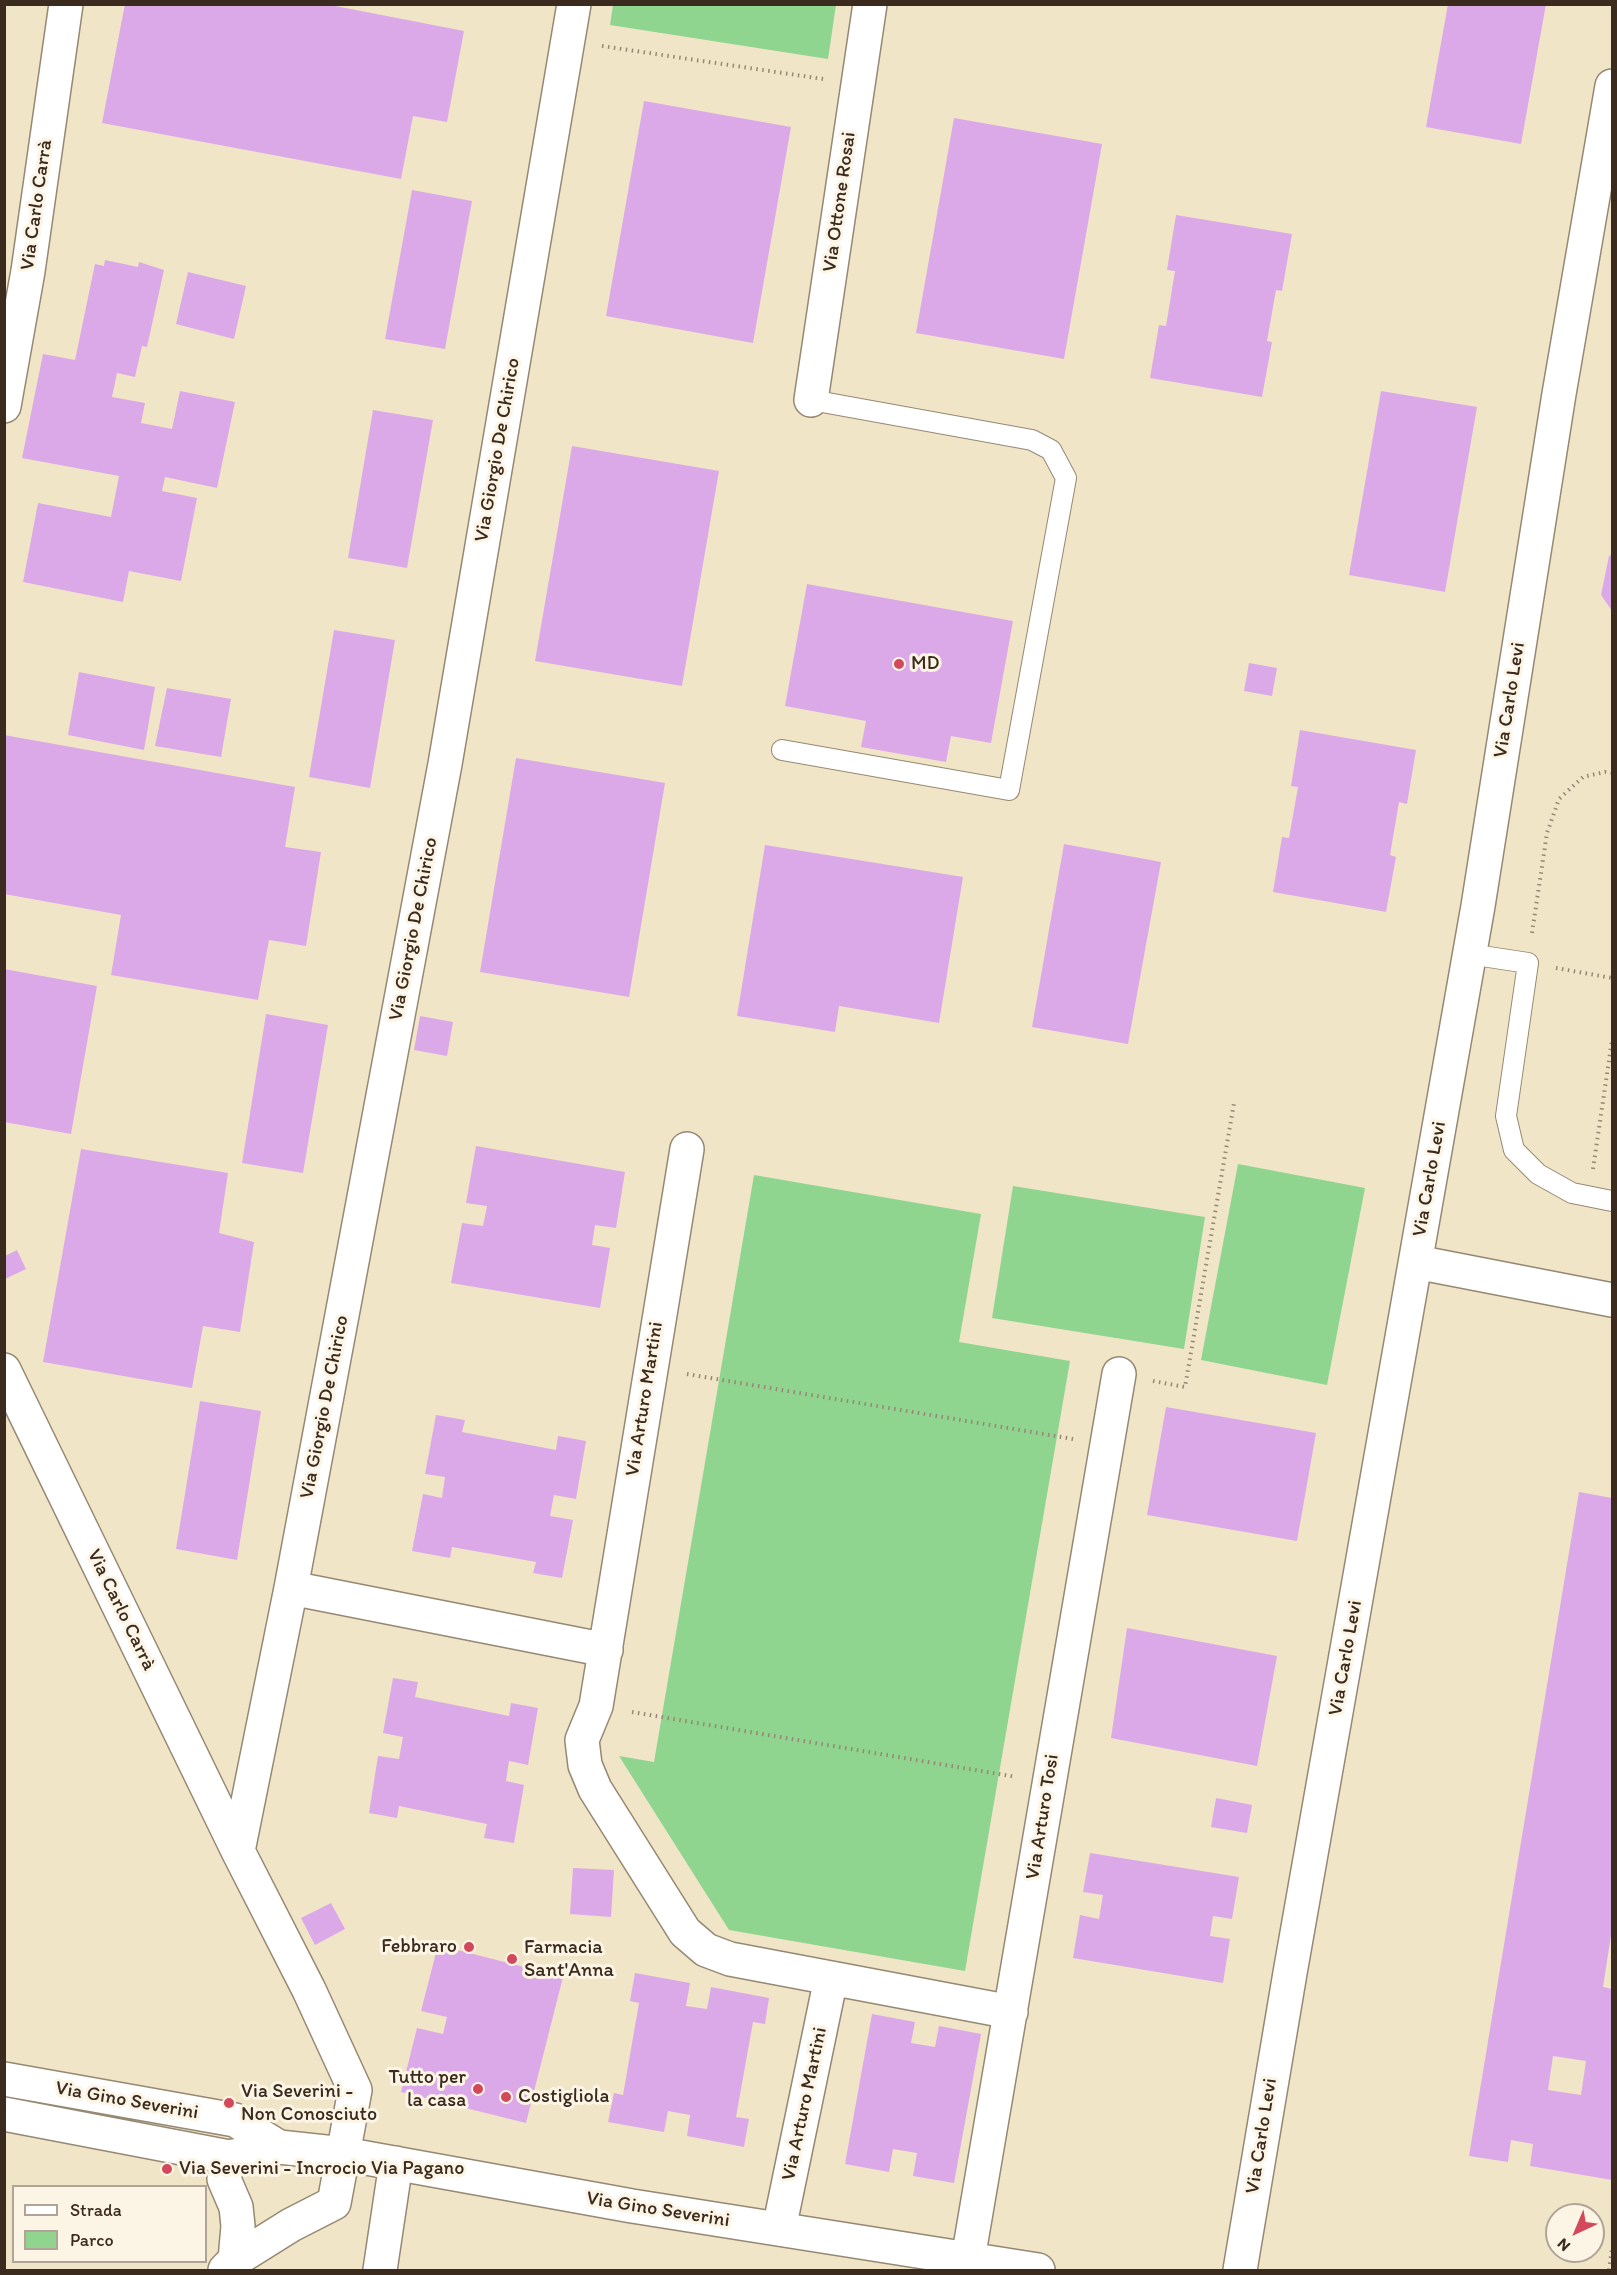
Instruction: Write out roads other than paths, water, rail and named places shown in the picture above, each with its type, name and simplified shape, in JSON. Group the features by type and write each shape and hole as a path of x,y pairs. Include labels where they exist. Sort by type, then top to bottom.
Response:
{"street":[{"name":"Via Carlo Carrà","path":"4,406 16,269 66,4"},
{"name":"Via Giorgio De Chirico","path":"238,1851 291,1588 443,776 574,4"},
{"name":"Via Ottone Rosai","path":"811,400 870,4"},
{"name":"Via Carlo Levi","path":"1240,2271 1469,954 1559,394 1612,86"},
{"name":"Via Arturo Martini","path":"687,1149 649,1367 606,1650 596,1706 582,1740 585,1765 595,1789 686,1932 706,1950 730,1959 1011,2012"},
{"path":"1416,1262 1612,1300"},
{"name":"Via Carlo Carrà","path":"4,1370 238,1851 309,1990 355,2090 334,2203 291,2225 230,2265"},
{"name":"Via Arturo Tosi","path":"968,2259 1119,1374"},
{"path":"291,1588 606,1650"},
{"name":"Via Arturo Martini","path":"779,2229 831,1978"},
{"name":"Via Gino Severini","path":"4,2079 236,2120 279,2146"},
{"name":"Via Gino Severini","path":"4,2114 229,2157 279,2146 344,2154 632,2206 1038,2271"},
{"path":"229,2157 224,2179 236,2207 238,2226 230,2265"},
{"path":"380,2271 396,2163"}],"lane":[{"path":"782,750 1010,790 1066,478 1051,450 1032,440 811,400"},
{"path":"1469,954 1528,963 1506,1116 1514,1150 1538,1174 1572,1193 1612,1201"}],"place":[{"name":"MD","path":"899,664"},
{"name":"Febbraro","path":"469,1947"},
{"name":"Farmacia Sant'Anna","path":"512,1959"},
{"name":"Tutto per la casa","path":"478,2089"},
{"name":"Costigliola","path":"506,2097"},
{"name":"Via Severini - Non Conosciuto","path":"229,2103"},
{"name":"Via Severini - Incrocio Via Pagano","path":"167,2169"}]}
